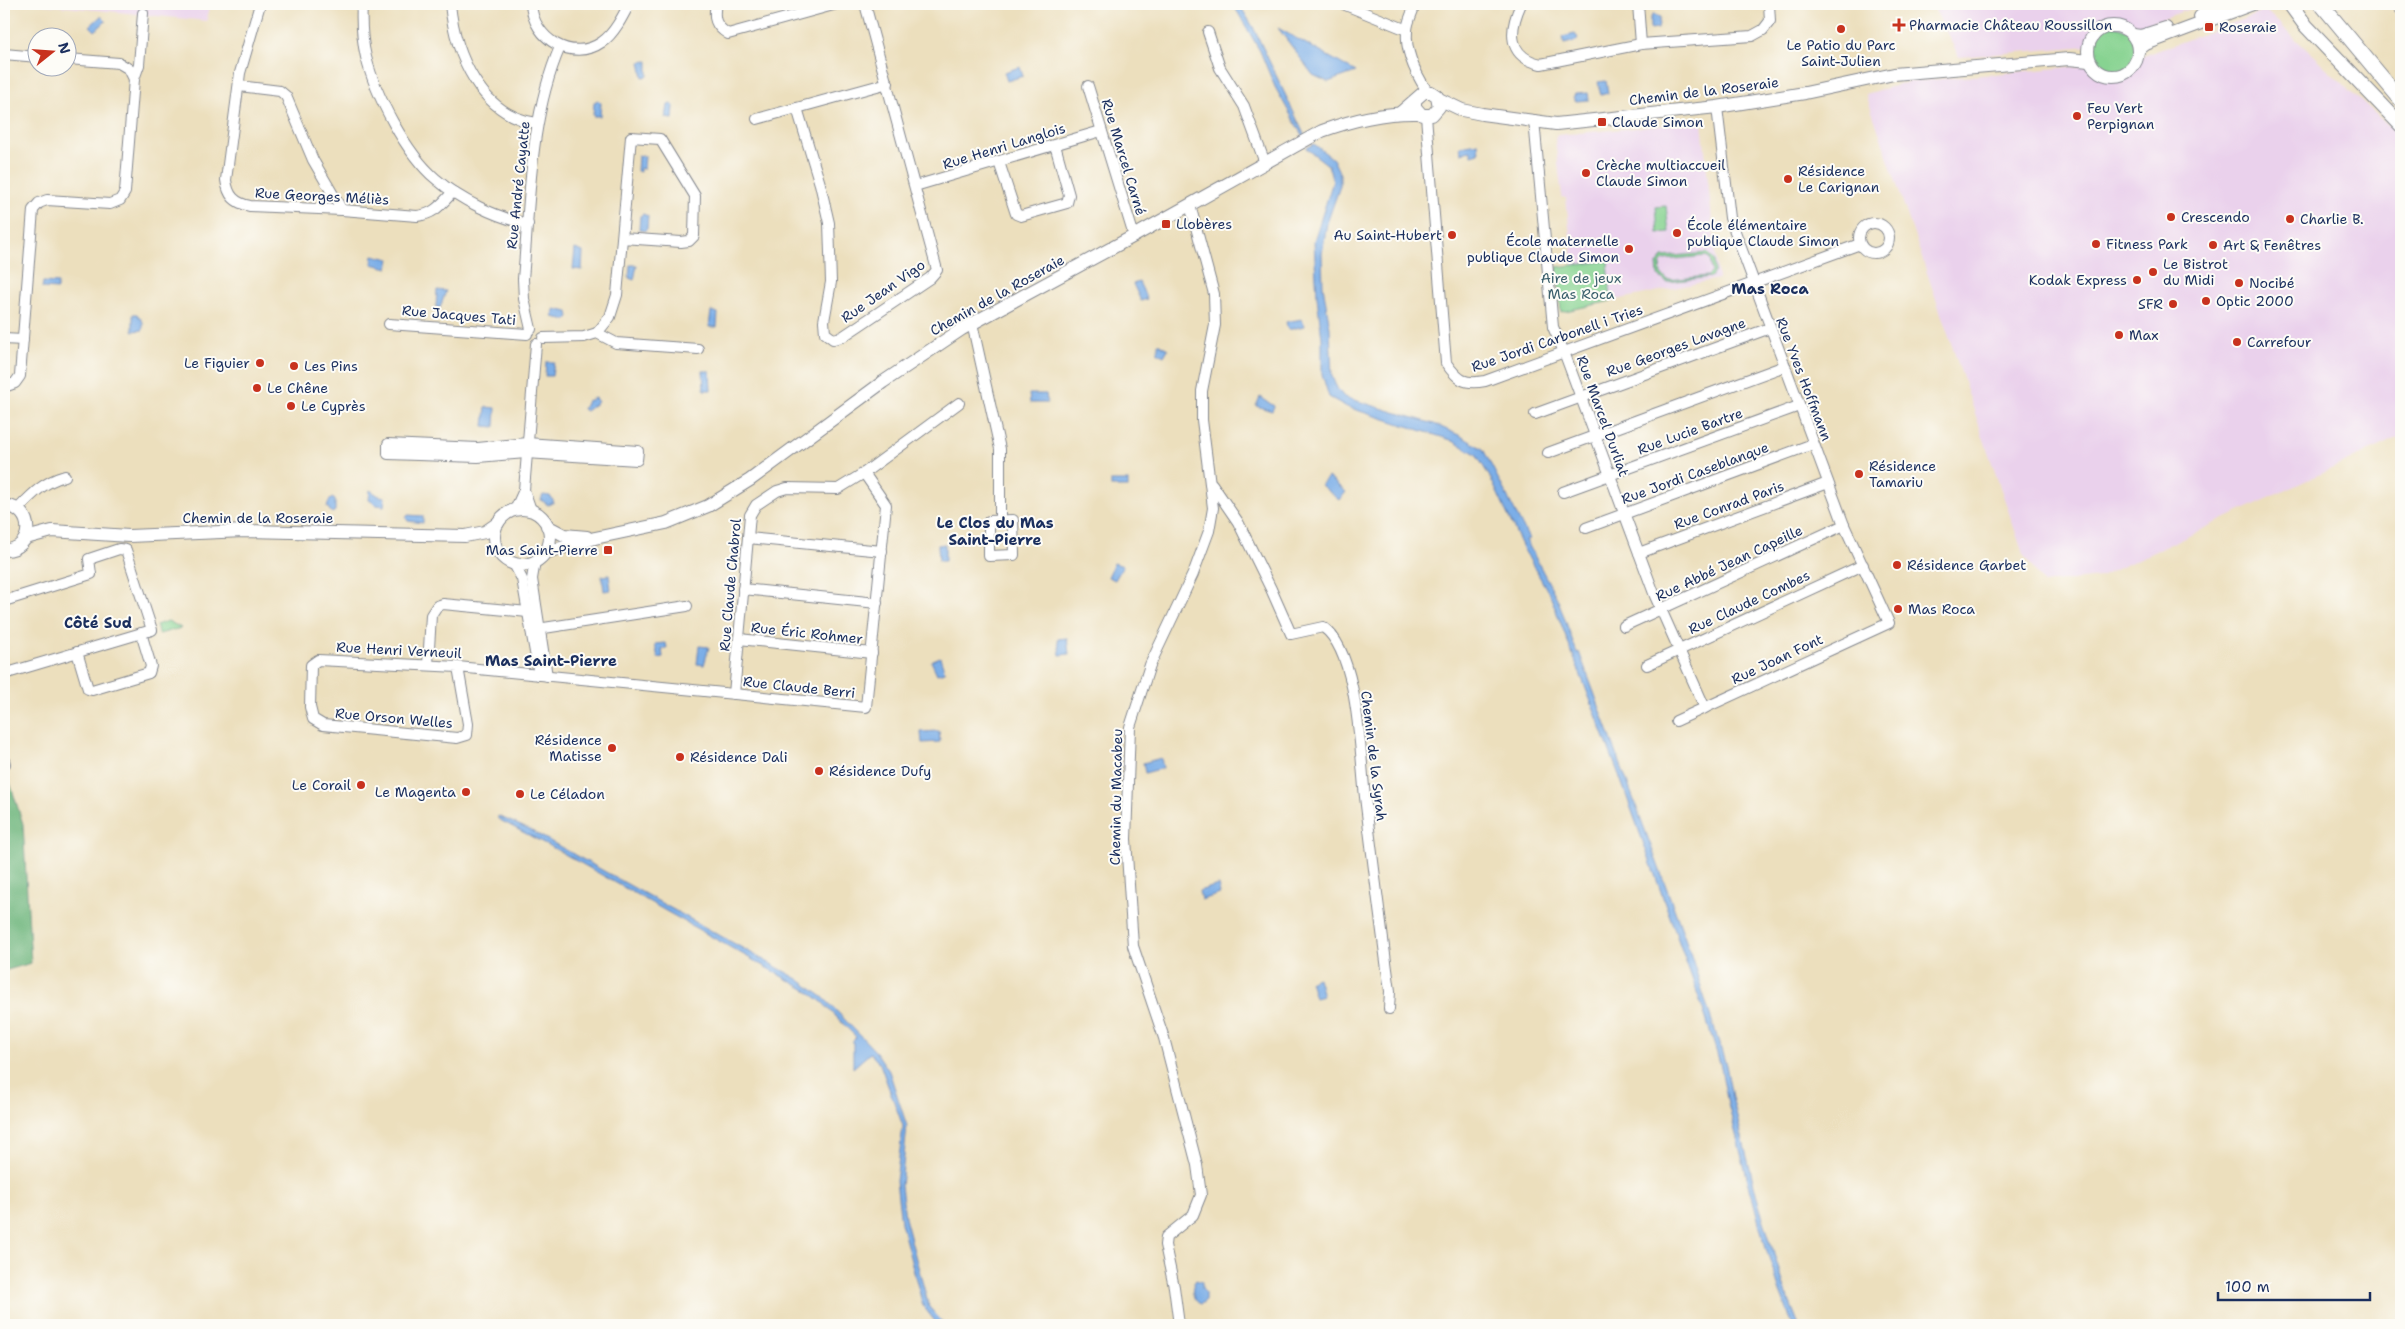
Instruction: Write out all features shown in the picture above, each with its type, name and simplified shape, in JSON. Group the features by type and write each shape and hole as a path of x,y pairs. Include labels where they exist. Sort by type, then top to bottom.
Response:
{"main road":[{"path":"2201,17 2220,4"},
{"path":"2276,4 2291,7 2401,125"},
{"path":"2321,4 2401,100"},
{"path":"2331,4 2401,89"}],"street":[{"name":"Rue Georges Méliès","path":"260,4 244,55 239,86 226,180 227,189 233,199 240,204 250,206 342,210 417,216 429,214 439,208 452,192"},
{"path":"362,4 362,26 366,57 380,95 407,144 434,178 452,192 490,211 528,224"},
{"path":"450,4 458,47 476,84 511,116 524,122 537,123"},
{"path":"531,4 533,18 546,38 560,47 575,49 602,42 614,29 629,4"},
{"path":"716,4 714,14 716,22 728,34 837,4"},
{"name":"Rue Jean Vigo","path":"797,108 820,184 829,223 831,282 824,321 824,333 829,338 842,337 930,278 937,270 888,83 865,4"},
{"path":"1344,4 1406,30"},
{"path":"1415,4 1406,30 1412,63 1418,78 1420,96 1415,107 1430,110 1434,93 1420,96"},
{"path":"1521,4 1514,20 1512,32 1519,54 1530,62 1541,64 1641,44 1752,36 1764,30 1770,21 1769,4"},
{"path":"1638,4 1641,44"},
{"path":"2133,35 2138,50 2134,65 2119,76 2106,75 2099,72 2089,61 2088,46 2096,32 2109,26 2119,26 2133,35 2141,36 2201,17 2233,4"},
{"path":"2138,50 2146,44 2253,4"},
{"path":"4,387 15,383 20,376 34,210 39,203 46,200 110,204 120,200 125,192 134,79 139,65 143,13"},
{"path":"1208,32 1220,68 1244,106 1265,163"},
{"name":"Chemin de la Roseraie","path":"2069,59 2088,46"},
{"name":"Rue André Cayatte","path":"529,332 523,279 537,123 548,75 560,47"},
{"path":"4,54 28,56"},
{"name":"Chemin de la Roseraie","path":"540,557 595,538 666,523 708,506 750,480 882,382 972,323 1134,236 1322,131 1353,120 1400,112 1462,110 1556,124 1717,107 1894,74 2069,59 2089,61"},
{"path":"78,60 120,63 129,69 134,79"},
{"path":"757,119 888,83"},
{"path":"239,86 280,91 286,96 309,153 342,210"},
{"name":"Rue Marcel Carné","path":"1088,86 1134,236"},
{"name":"Chemin de la Roseraie","path":"1400,112 1420,96"},
{"name":"Rue Yves Hoffmann","path":"1717,107 1730,218 1798,406 1844,525 1889,623"},
{"name":"Rue Jordi Carbonell i Tries","path":"1430,110 1446,363 1455,376 1471,384 1485,381 1753,281 1860,244"},
{"name":"Rue Marcel Durliat","path":"1534,120 1553,327 1660,610 1705,708"},
{"name":"Rue Henri Langlois","path":"915,186 1101,131"},
{"path":"515,510 524,490 539,341 538,328 529,332 529,342 539,341 584,337 597,333 610,317 618,295 622,238 631,137 660,139 695,196 694,236 689,241 681,242 622,238"},
{"path":"999,162 1016,214 1021,216 1067,203 1069,195 1054,145"},
{"name":"Chemin du Macabeu","path":"1179,1325 1174,1287 1165,1245 1166,1237 1193,1215 1201,1195 1196,1165 1164,1038 1134,946 1126,839 1130,727 1150,666 1193,574 1209,531 1213,508 1202,420 1202,391 1215,325 1214,294 1190,205"},
{"path":"972,323 1000,450 1000,521"},
{"name":"Rue Jacques Tati","path":"389,324 529,332"},
{"name":"Rue Georges Lavagne","path":"1535,414 1770,328"},
{"path":"597,333 616,343 698,349"},
{"path":"4,338 23,340"},
{"path":"1548,453 1785,366"},
{"name":"Rue Claude Chabrol","path":"734,694 750,515 756,505 777,491 787,488 838,490 959,403"},
{"name":"Rue Lucie Bartre","path":"1563,492 1798,406"},
{"path":"527,448 388,444 388,454 478,457 527,448 637,460 638,451 527,448"},
{"name":"Rue Jordi Caseblanque","path":"1586,528 1813,444"},
{"name":"Rue Claude Berri","path":"543,676 866,707 886,505 864,473"},
{"path":"26,538 28,525 22,514 43,485 65,476"},
{"name":"Chemin de la Syrah","path":"1211,483 1238,522 1291,634 1323,627 1338,644 1357,711 1365,796 1390,991 1389,1009"},
{"name":"Rue Conrad Paris","path":"1639,552 1828,483"},
{"path":"524,490 531,510 543,519 549,535 532,579 535,629 543,676"},
{"name":"Chemin de la Roseraie","path":"4,505 52,531"},
{"path":"531,510 515,510 507,513 498,523 494,533 497,549 507,560 514,564 521,565 540,557"},
{"name":"Chemin de la Roseraie","path":"4,550 15,548 26,538 52,531 129,536 244,531 465,536 485,532 498,523"},
{"name":"Rue Abbé Jean Capeille","path":"1624,626 1844,525"},
{"name":"Chemin de la Roseraie","path":"547,526 564,535 595,538"},
{"name":"Chemin de la Roseraie","path":"465,536 497,549"},
{"path":"748,538 882,551"},
{"path":"4,601 92,574 89,558 119,549 126,550 152,630 4,674"},
{"path":"514,564 522,579 528,612 535,629"},
{"name":"Rue Claude Combes","path":"1646,666 1863,565"},
{"path":"743,589 877,603"},
{"path":"428,666 431,614 437,606 443,604 528,612"},
{"path":"535,629 687,606"},
{"name":"Rue Joan Font","path":"1676,721 1889,623"},
{"path":"77,652 88,689 92,690 146,674 151,670 141,633"},
{"name":"Rue Éric Rohmer","path":"739,639 872,653"},
{"name":"Rue Henri Verneuil","path":"318,660 458,667 543,676"},
{"name":"Rue Orson Welles","path":"318,660 311,665 310,707 313,719 323,725 458,738 467,736 468,724 458,667"}],"shaded area":[{"path":"37,4 209,4 207,21"},
{"path":"1932,4 2204,4 2144,25 2126,29 2119,26 2091,38 2088,46 1959,57"},
{"path":"2266,11 2401,138 2401,436 2100,577 2043,583 2023,554 1866,94 1909,82 2092,65 2099,72 2113,76 2128,71 2137,58"},
{"path":"1702,122 1718,279 1611,301 1607,261 1573,265 1566,198 1562,197 1555,139 1557,135"}],"green space":[{"path":"2108,26 2118,26 2131,33 2138,46 2138,56 2131,69 2118,76 2108,76 2099,72 2092,65 2088,56 2088,46 2092,37 2099,30"},
{"path":"1666,206 1669,232 1658,233 1656,207"},
{"path":"1707,253 1714,260 1715,271 1711,277 1667,282 1658,276 1657,264 1663,257","holes":["1705,256 1710,258 1712,272 1708,276 1668,280 1661,275 1660,264 1664,260"]},
{"name":"Aire de jeux Mas Roca","path":"1608,261 1611,301 1561,312 1557,267"},
{"path":"168,621 181,628 159,634 156,625"},
{"path":"4,764 23,824 31,963 4,971"}],"water":[{"path":"1233,4 1239,4 1253,27 1305,136 1303,137 1275,87 1260,51"},
{"path":"1653,14 1660,17 1658,29 1650,30 1650,19"},
{"path":"101,16 106,21 95,31 90,26"},
{"path":"1278,28 1356,72 1328,82 1313,75"},
{"path":"1575,34 1578,38 1576,41 1564,44 1562,37"},
{"path":"648,61 648,76 643,77 640,62"},
{"path":"1020,67 1023,76 1007,81 1004,72"},
{"path":"1606,81 1608,93 1601,95 1598,82"},
{"path":"1588,93 1589,100 1576,101 1573,98 1575,94"},
{"path":"598,100 601,103 600,116 593,116 594,102"},
{"path":"668,105 674,106 673,119 666,118"},
{"path":"1478,143 1479,153 1472,155 1471,151 1461,153 1460,146"},
{"path":"1314,144 1333,159 1340,174 1340,186 1327,223 1322,254 1323,286 1330,328 1332,377 1338,390 1344,397 1434,424 1461,436 1483,449 1529,539 1526,540 1558,600 1577,653 1579,652 1688,946 1726,1065 1732,1097 1759,1205 1787,1295 1799,1325 1793,1325 1764,1242 1728,1104 1720,1063 1702,1006 1619,775 1550,595 1524,550 1491,479 1476,454 1451,440 1347,407 1329,397 1322,374 1322,338 1317,297 1314,241 1333,181 1328,165 1306,148"},
{"path":"638,156 645,156 644,169 640,168 640,172 637,171"},
{"path":"643,214 648,216 647,229 644,231 639,229 640,216"},
{"path":"575,249 583,252 582,270 573,269"},
{"path":"373,255 390,259 388,268 372,264"},
{"path":"630,265 637,265 634,280 629,278"},
{"path":"43,282 58,283 57,289 42,288"},
{"path":"1139,282 1147,299 1141,301 1133,284"},
{"path":"437,290 446,291 440,308 436,307"},
{"path":"555,309 568,312 569,317 566,320 553,317"},
{"path":"711,311 718,313 717,327 709,327"},
{"path":"133,314 137,314 143,322 143,330 133,331"},
{"path":"1302,319 1304,326 1288,330 1286,322"},
{"path":"1158,343 1168,349 1164,356 1158,353"},
{"path":"546,362 554,362 552,376 545,376"},
{"path":"703,371 710,371 711,390 704,390"},
{"path":"1029,394 1046,394 1047,403 1030,403"},
{"path":"1260,397 1274,406 1272,411 1256,406"},
{"path":"595,398 598,402 586,411 583,409 587,401"},
{"path":"486,407 496,408 495,427 484,426"},
{"path":"1328,477 1346,492 1339,500 1321,485"},
{"path":"1111,481 1128,481 1128,487 1111,487"},
{"path":"370,490 379,496 385,497 384,506 377,505 369,500"},
{"path":"543,495 550,496 554,502 548,505 541,500"},
{"path":"332,498 335,500 335,511 332,513 327,507"},
{"path":"408,515 423,516 423,523 408,521 406,518"},
{"path":"945,544 945,561 939,561 938,545"},
{"path":"1114,563 1123,566 1115,580 1108,577"},
{"path":"609,575 611,590 604,591 602,576"},
{"path":"1067,638 1069,654 1060,655 1058,639"},
{"path":"666,643 667,648 662,649 663,657 658,658 655,644"},
{"path":"699,646 709,647 704,665 697,664"},
{"path":"940,657 945,672 937,674 931,661"},
{"path":"939,731 940,742 922,743 921,732"},
{"path":"1161,758 1163,768 1145,773 1143,763"},
{"path":"498,816 530,830 798,979 824,998 876,1052 889,1071 907,1126 901,1186 905,1218 929,1307 945,1325 938,1325 923,1306 901,1223 896,1181 903,1126 880,1064 870,1053 853,1068 853,1040 856,1037 822,1002 806,990 561,852 498,819"},
{"path":"1218,885 1220,894 1201,900 1199,891"},
{"path":"1318,978 1323,996 1315,998 1310,981"},
{"path":"1196,1280 1202,1282 1202,1289 1206,1293 1206,1300 1201,1304 1193,1294 1193,1286"}],"place":[{"name":"Pharmacie Château Roussillon","path":"1899,25"},
{"name":"Roseraie","path":"2209,27"},
{"name":"Le Patio du Parc Saint-Julien","path":"1841,29"},
{"name":"Feu Vert Perpignan","path":"2077,116"},
{"name":"Claude Simon","path":"1602,122"},
{"name":"Crèche multiaccueil Claude Simon","path":"1586,173"},
{"name":"Résidence Le Carignan","path":"1788,179"},
{"name":"Crescendo","path":"2171,217"},
{"name":"Charlie B.","path":"2290,219"},
{"name":"Llobères","path":"1166,224"},
{"name":"École élémentaire publique Claude Simon","path":"1677,233"},
{"name":"Au Saint-Hubert","path":"1452,235"},
{"name":"Fitness Park","path":"2096,244"},
{"name":"Art & Fenêtres","path":"2213,245"},
{"name":"École maternelle publique Claude Simon","path":"1629,249"},
{"name":"Le Bistrot du Midi","path":"2153,272"},
{"name":"Kodak Express","path":"2137,280"},
{"name":"Nocibé","path":"2239,283"},
{"name":"Optic 2000","path":"2206,301"},
{"name":"SFR","path":"2173,304"},
{"name":"Max","path":"2119,335"},
{"name":"Carrefour","path":"2237,342"},
{"name":"Le Figuier","path":"260,363"},
{"name":"Les Pins","path":"294,366"},
{"name":"Le Chêne","path":"257,388"},
{"name":"Le Cyprès","path":"291,406"},
{"name":"Résidence Tamariu","path":"1859,474"},
{"name":"Mas Saint-Pierre","path":"608,550"},
{"name":"Résidence Garbet","path":"1897,565"},
{"name":"Mas Roca","path":"1898,609"},
{"name":"Résidence Matisse","path":"612,748"},
{"name":"Résidence Dali","path":"680,757"},
{"name":"Résidence Dufy","path":"819,771"},
{"name":"Le Corail","path":"361,785"},
{"name":"Le Magenta","path":"466,792"},
{"name":"Le Céladon","path":"520,794"}],"district":[{"name":"Mas Roca","path":"1770,289"},
{"name":"Le Clos du Mas Saint-Pierre","path":"995,532"},
{"name":"Côté Sud","path":"98,623"},
{"name":"Mas Saint-Pierre","path":"551,661"}]}
